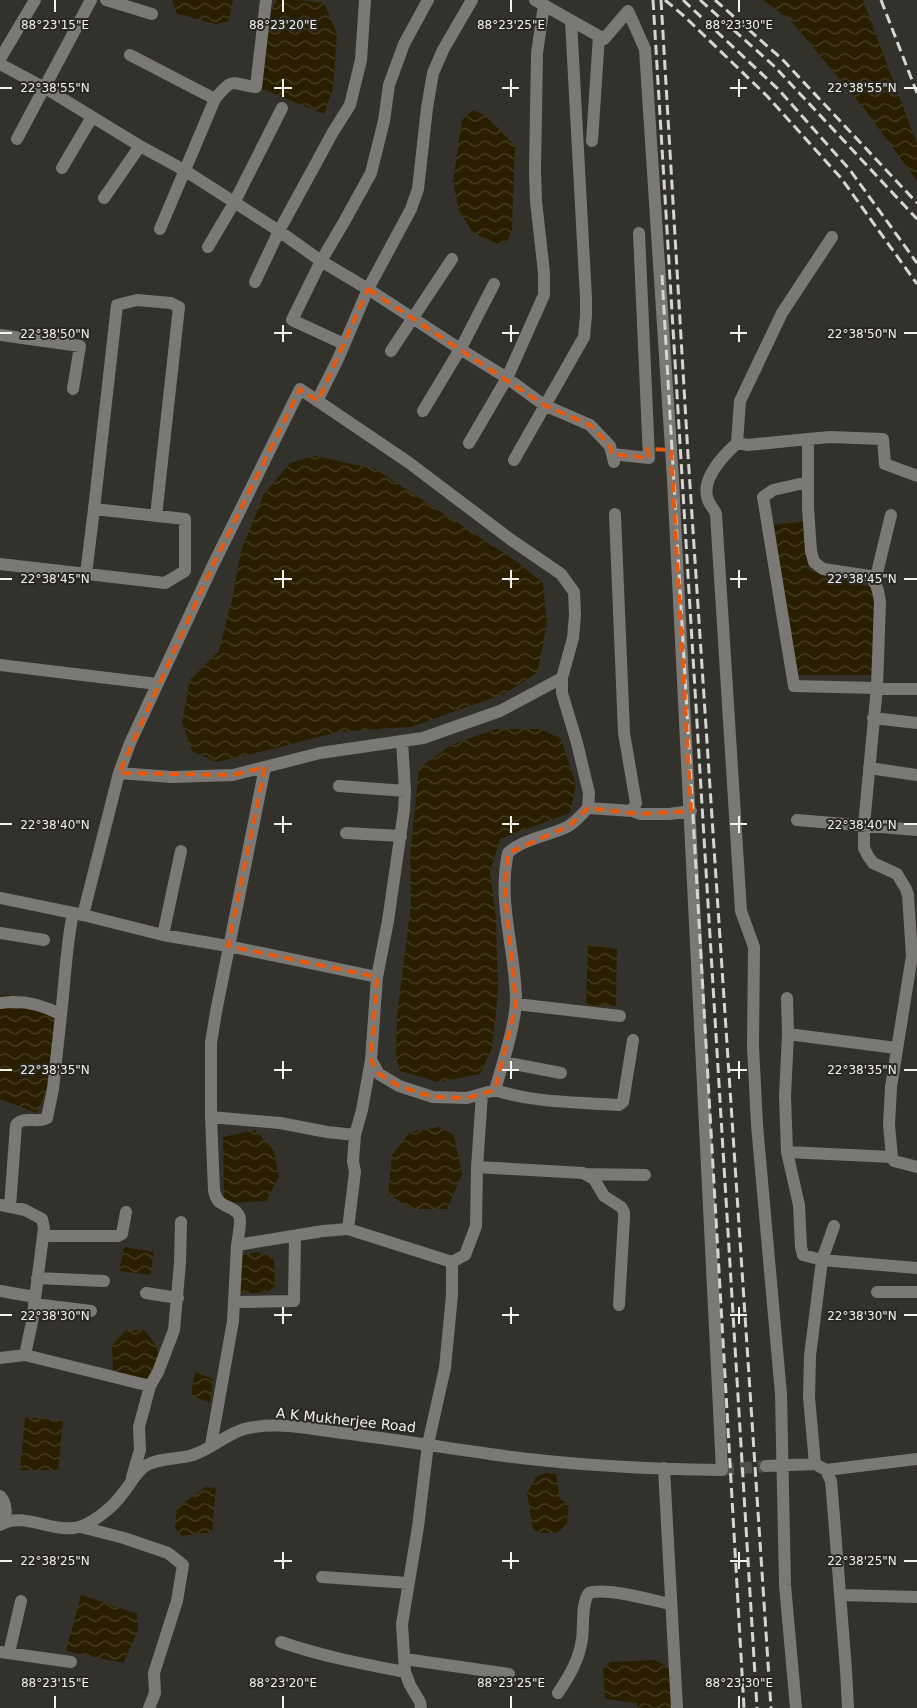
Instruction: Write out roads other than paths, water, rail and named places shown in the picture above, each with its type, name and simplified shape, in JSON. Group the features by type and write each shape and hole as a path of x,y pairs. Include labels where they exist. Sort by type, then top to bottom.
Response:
{"street":[{"path":"0,59 35,0"},
{"path":"17,139 91,0"},
{"path":"106,0 152,14"},
{"path":"160,229 215,99 232,82 256,87 266,0"},
{"path":"255,282 279,231 333,132 350,105 362,60 365,0"},
{"path":"344,344 292,320 321,261 371,173 380,138 389,85 404,44 428,0"},
{"path":"319,397 338,359 368,289 411,209 418,189 425,117 433,74 443,50 472,0"},
{"path":"469,443 508,378 544,295 544,273 536,201 535,161 539,2 604,39 628,6"},
{"path":"588,808 632,811 640,814 669,814 691,811 646,49 628,6"},
{"path":"514,460 584,337 586,315 571,21"},
{"path":"592,141 599,36"},
{"path":"130,55 215,99"},
{"path":"0,64 45,88 140,146 184,170 279,231 321,261 508,378 544,405 590,425 610,446 613,458 648,458 639,233"},
{"path":"208,246 234,203 282,108"},
{"path":"62,168 92,117"},
{"path":"104,198 140,146"},
{"path":"796,1708 784,1586 781,1394 757,1115 753,1046 754,947 741,911 716,514 707,498 708,479 721,458 737,443 740,401 782,313 832,237"},
{"path":"391,351 452,259"},
{"path":"423,411 460,349 494,284"},
{"path":"86,574 117,305 137,300 171,303 179,307 156,516"},
{"path":"0,335 80,346 73,389"},
{"path":"25,1355 43,1236 42,1219 25,1210 5,1205 16,1124 22,1120 42,1120 47,1118 53,1089 67,944 78,914 119,773 130,743 213,565 300,389 319,397 510,539 561,574 574,592 573,638 562,678 562,693 589,793 588,808 569,826 526,842 508,853 505,894 516,1004 503,1062 494,1090"},
{"path":"737,443 748,445 830,437 883,439 885,464 917,476"},
{"path":"808,439 807,462 811,551 814,562 823,569 870,576 875,581"},
{"path":"648,449 671,450"},
{"path":"808,482 773,490 763,498 794,686 917,688"},
{"path":"0,564 165,583 185,571 186,519 94,510"},
{"path":"615,514 624,733 636,802 632,811"},
{"path":"891,515 875,581 880,602 877,687 864,825 864,848 873,863 897,874 912,889 912,998 896,1048 889,1124 894,1161 917,1168"},
{"path":"0,665 157,684"},
{"path":"119,773 172,777 233,775 320,753 423,738 500,711 562,678"},
{"path":"873,718 917,722"},
{"path":"348,1229 355,1172 355,1135 362,1110 371,1060 377,977 401,836 406,790 402,741"},
{"path":"211,1445 233,1321 240,1221 239,1214 216,1199 214,1190 211,1118 211,1043 228,946 265,767"},
{"path":"869,768 917,775"},
{"path":"339,786 406,790"},
{"name":"A K Mukherjee Road","path":"81,1527 115,1503 136,1474 151,1463 192,1455 238,1431 270,1426 320,1430 491,1454 590,1464 722,1470 691,811"},
{"path":"797,820 917,830"},
{"path":"346,833 401,836"},
{"path":"163,935 181,852"},
{"path":"0,898 78,914 163,935 228,946 377,977"},
{"path":"0,933 44,940"},
{"path":"787,998 788,1034 785,1096 787,1152 800,1205 803,1256 822,1260 917,1268"},
{"path":"0,1003 28,1003 48,1008 61,1015"},
{"path":"516,1004 620,1016"},
{"path":"788,1034 896,1048"},
{"path":"371,1060 379,1074 399,1086 432,1097 467,1098 494,1090 514,1096 557,1102 619,1104 623,1102 625,1096 633,1040"},
{"path":"503,1062 561,1073"},
{"path":"237,1245 323,1231 348,1229 452,1262 465,1255 476,1226 477,1168 482,1094"},
{"path":"211,1118 280,1124 355,1135"},
{"path":"787,1152 892,1157"},
{"path":"477,1168 583,1174 645,1175"},
{"path":"583,1174 594,1179 604,1196 621,1206 624,1212 619,1305"},
{"path":"43,1236 118,1236 122,1234 126,1212"},
{"path":"131,1482 140,1450 138,1427 150,1386 158,1372 174,1330 178,1298 181,1222"},
{"path":"834,1226 822,1260 809,1376 810,1396 821,1467 831,1481 848,1708"},
{"path":"234,1302 294,1300 295,1236"},
{"path":"421,1708 405,1666 402,1624 418,1527 428,1444 446,1368 452,1294 452,1262"},
{"path":"37,1278 104,1281"},
{"path":"0,1291 34,1301 91,1311"},
{"path":"877,1292 917,1292"},
{"path":"146,1293 178,1298"},
{"path":"0,1358 25,1355 150,1386"},
{"path":"766,1466 782,1464 821,1467 917,1459"},
{"path":"664,1468 676,1708"},
{"path":"0,1496 3,1499 6,1510 3,1523 21,1521 66,1528 81,1527 124,1538 168,1553 184,1565 177,1601 154,1674 155,1693 149,1708"},
{"path":"322,1577 408,1584"},
{"path":"558,1693 577,1662 582,1638 585,1601 588,1593 594,1591 611,1592 670,1604"},
{"path":"840,1595 917,1597"},
{"path":"21,1601 5,1653 71,1662"},
{"path":"281,1642 333,1657 405,1666 509,1674"}],"water":[{"path":"172,0 233,0 229,21 216,24 177,14"},
{"path":"277,0 324,3 337,34 333,89 324,114 262,89 268,16"},
{"path":"763,0 863,0 917,144 917,181 866,111 791,21"},
{"path":"473,110 486,116 515,146 512,231 506,243 498,244 473,233 459,210 453,182 462,120"},
{"path":"315,456 375,469 516,561 543,583 547,624 537,673 504,694 411,727 337,732 216,762 192,751 182,722 190,680 219,651 233,595 241,551 264,494 290,463"},
{"path":"807,521 809,570 878,589 878,675 796,675 774,525"},
{"path":"496,729 541,729 561,739 576,785 570,813 500,839 490,872 496,918 498,992 492,1048 480,1074 438,1082 400,1071 396,1057 397,1016 411,904 410,856 419,768 451,745"},
{"path":"588,945 617,949 616,1006 586,1005"},
{"path":"11,994 64,1020 57,1061 37,1113 0,1099 0,996"},
{"path":"439,1127 454,1135 462,1174 447,1209 412,1209 388,1194 392,1155 410,1132"},
{"path":"255,1130 274,1151 279,1177 266,1201 224,1203 223,1137"},
{"path":"124,1247 154,1252 150,1275 119,1271"},
{"path":"256,1252 274,1257 275,1286 267,1293 238,1293 236,1257"},
{"path":"144,1330 154,1343 158,1353 157,1364 150,1379 113,1373 112,1346 125,1331"},
{"path":"195,1372 213,1379 210,1403 191,1395"},
{"path":"25,1417 63,1421 58,1470 20,1470"},
{"path":"546,1473 556,1474 560,1499 569,1504 567,1524 557,1533 539,1533 533,1529 527,1494 536,1477"},
{"path":"206,1487 216,1488 212,1532 182,1536 175,1528 177,1508"},
{"path":"81,1595 137,1614 138,1631 123,1663 66,1651"},
{"path":"655,1660 671,1668 674,1708 637,1708 637,1703 605,1699 603,1669 610,1662"}],"tunnel":[{"path":"722,1470 766,1466"}],"railway":[{"path":"653,0 757,1708"},
{"path":"661,0 688,455 771,1708"},
{"path":"665,0 767,96 841,178 917,284"},
{"path":"683,0 778,89 850,170 917,263"},
{"path":"700,0 774,66 917,219"},
{"path":"715,0 782,59 917,203"},
{"path":"881,0 917,93"},
{"path":"662,275 744,1708"}]}
